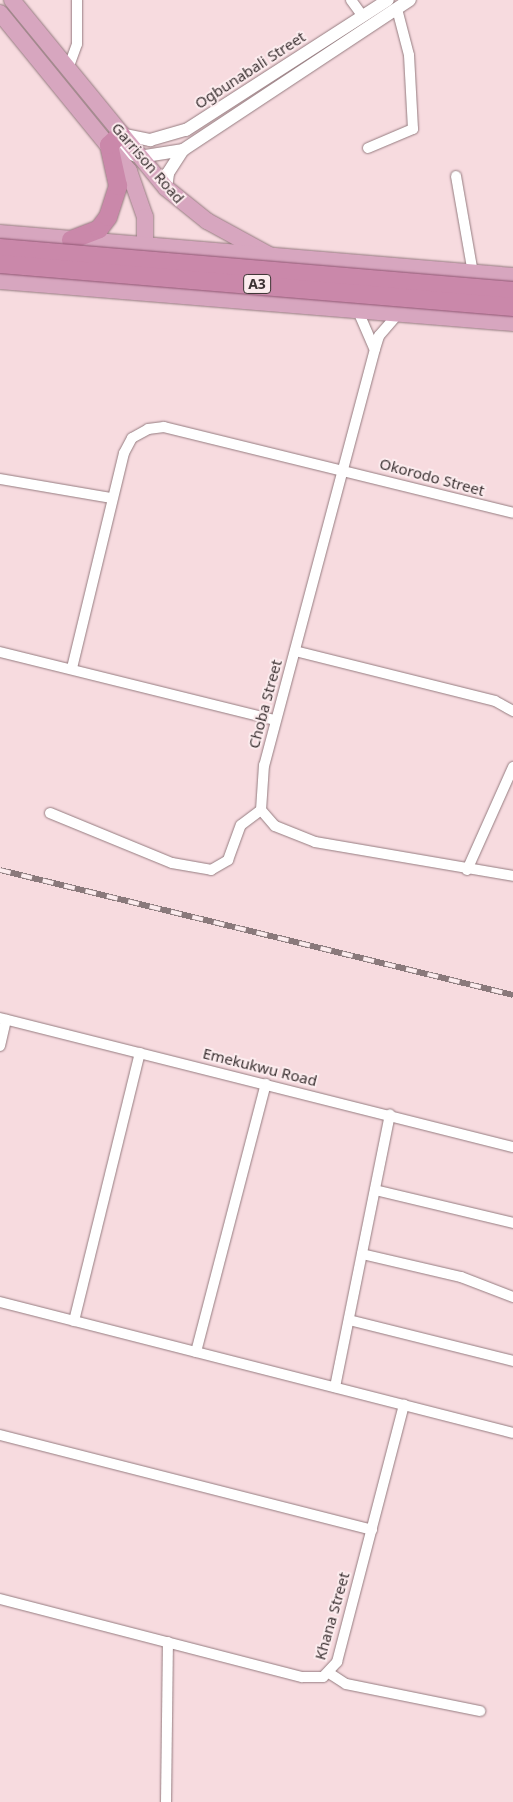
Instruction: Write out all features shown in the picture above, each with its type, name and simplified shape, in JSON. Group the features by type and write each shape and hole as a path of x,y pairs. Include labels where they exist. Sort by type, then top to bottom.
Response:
{"highway":[{"path":"71,240 100,229 115,201 117,169 115,139"},
{"name":"A3","path":"0,248 513,291"},
{"name":"A3","path":"0,264 513,307"}],"main road":[{"name":"Garrison Road","path":"17,1 69,66 115,139 138,189 145,217 143,292"},
{"name":"Garrison Road","path":"0,13 115,139 139,157 166,188 207,221 270,256"},
{"path":"0,233 513,276"},
{"path":"268,304 282,281 279,266 270,256"},
{"path":"0,280 268,304 513,323"}],"street":[{"path":"69,66 77,44 77,0"},
{"path":"351,0 362,15"},
{"name":"Ogbunabali Street","path":"115,139 150,140 186,130 362,15 410,0"},
{"path":"368,148 414,129 409,55 393,4"},
{"name":"Ogbunabali Street","path":"166,188 168,173 183,150 393,4"},
{"name":"Ogbunabali Street","path":"139,157 183,150"},
{"path":"456,176 473,273"},
{"path":"358,311 374,349"},
{"name":"Choba Street","path":"261,810 264,765 275,720 344,469 374,349 383,331 398,314"},
{"name":"Okorodo Street","path":"72,668 110,498 132,438 148,429 164,426 344,469 513,513"},
{"path":"0,479 110,498"},
{"path":"294,650 495,701 513,711"},
{"path":"0,652 72,668 275,720"},
{"path":"467,870 513,767"},
{"path":"50,813 172,863 211,870 228,860 241,825 261,810 275,826 315,842 467,870 513,876"},
{"path":"0,1046 3,1019"},
{"name":"Emekukwu Road","path":"3,1019 513,1147"},
{"path":"74,1321 140,1053"},
{"path":"196,1352 266,1084"},
{"path":"335,1388 390,1115"},
{"path":"375,1190 513,1223"},
{"path":"362,1254 461,1277 513,1297"},
{"path":"0,1302 513,1433"},
{"path":"348,1320 513,1361"},
{"name":"Khana Street","path":"0,1599 302,1677 317,1678 328,1673 337,1662 404,1405"},
{"path":"0,1436 372,1530"},
{"path":"166,1802 168,1642"},
{"path":"328,1673 346,1684 480,1711"}],"railway":[{"path":"0,870 513,995"}]}
